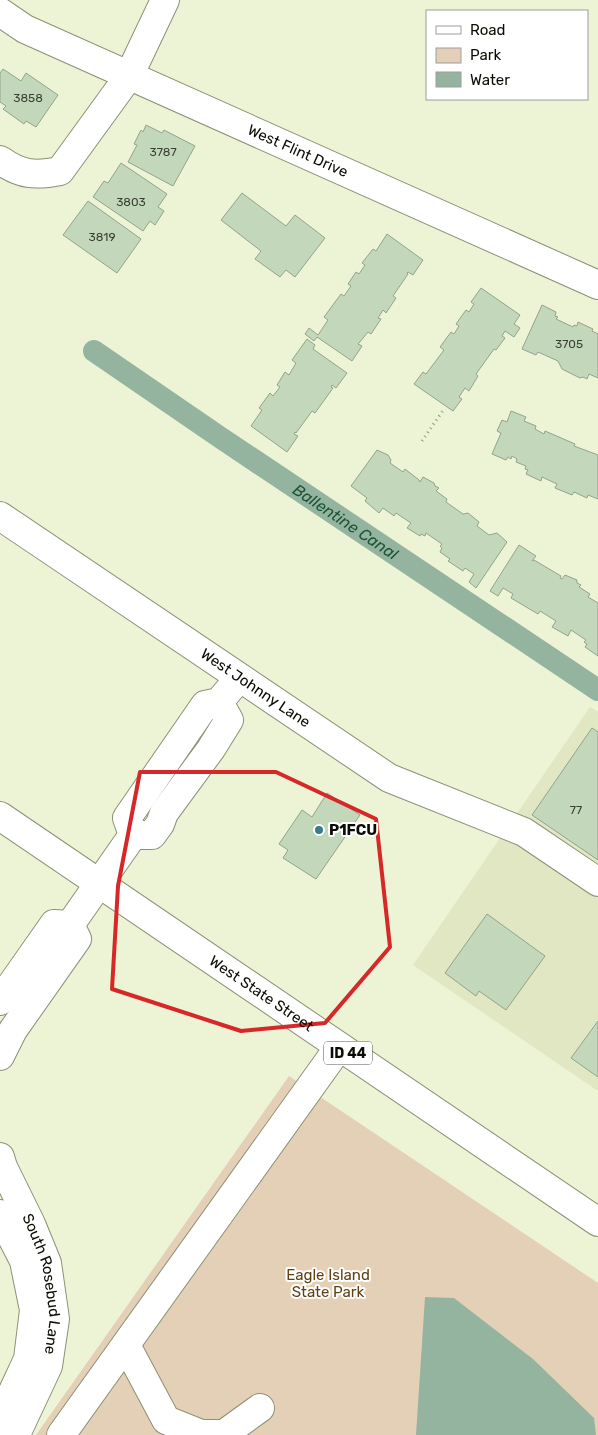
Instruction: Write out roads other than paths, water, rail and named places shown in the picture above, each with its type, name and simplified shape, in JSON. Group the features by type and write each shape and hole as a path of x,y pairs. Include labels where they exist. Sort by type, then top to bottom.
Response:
{"street":[{"path":"0,160 14,170 40,175 60,171 129,76 165,0"},
{"name":"West Flint Drive","path":"0,12 25,29 598,285"},
{"name":"West Johnny Lane","path":"0,516 389,778 524,832 598,882"},
{"path":"70,925 133,835 152,835 160,824 164,813 211,749 229,720 219,702 239,678"},
{"name":"West State Street","path":"0,816 598,1222"},
{"path":"0,1001 54,924 70,925"},
{"path":"0,1056 13,1030 76,939 70,925"},
{"path":"61,1435 339,1047"},
{"name":"South Rosebud Lane","path":"0,1157 2,1167 31,1224 47,1263 55,1320 48,1366 28,1412 19,1428 4,1433 1,1417 28,1359 34,1310 24,1261 0,1214"},
{"path":"126,1345 166,1420 201,1434 224,1434 260,1408"}],"water":[{"path":"425,1297 454,1298 533,1359 594,1418 596,1435 416,1435"}],"waterway":[{"name":"Ballentine Canal","path":"94,351 598,690"}],"place":[{"name":"P1FCU","path":"319,830"}],"park label":[{"name":"Eagle Island State Park","path":"328,1284"}]}
